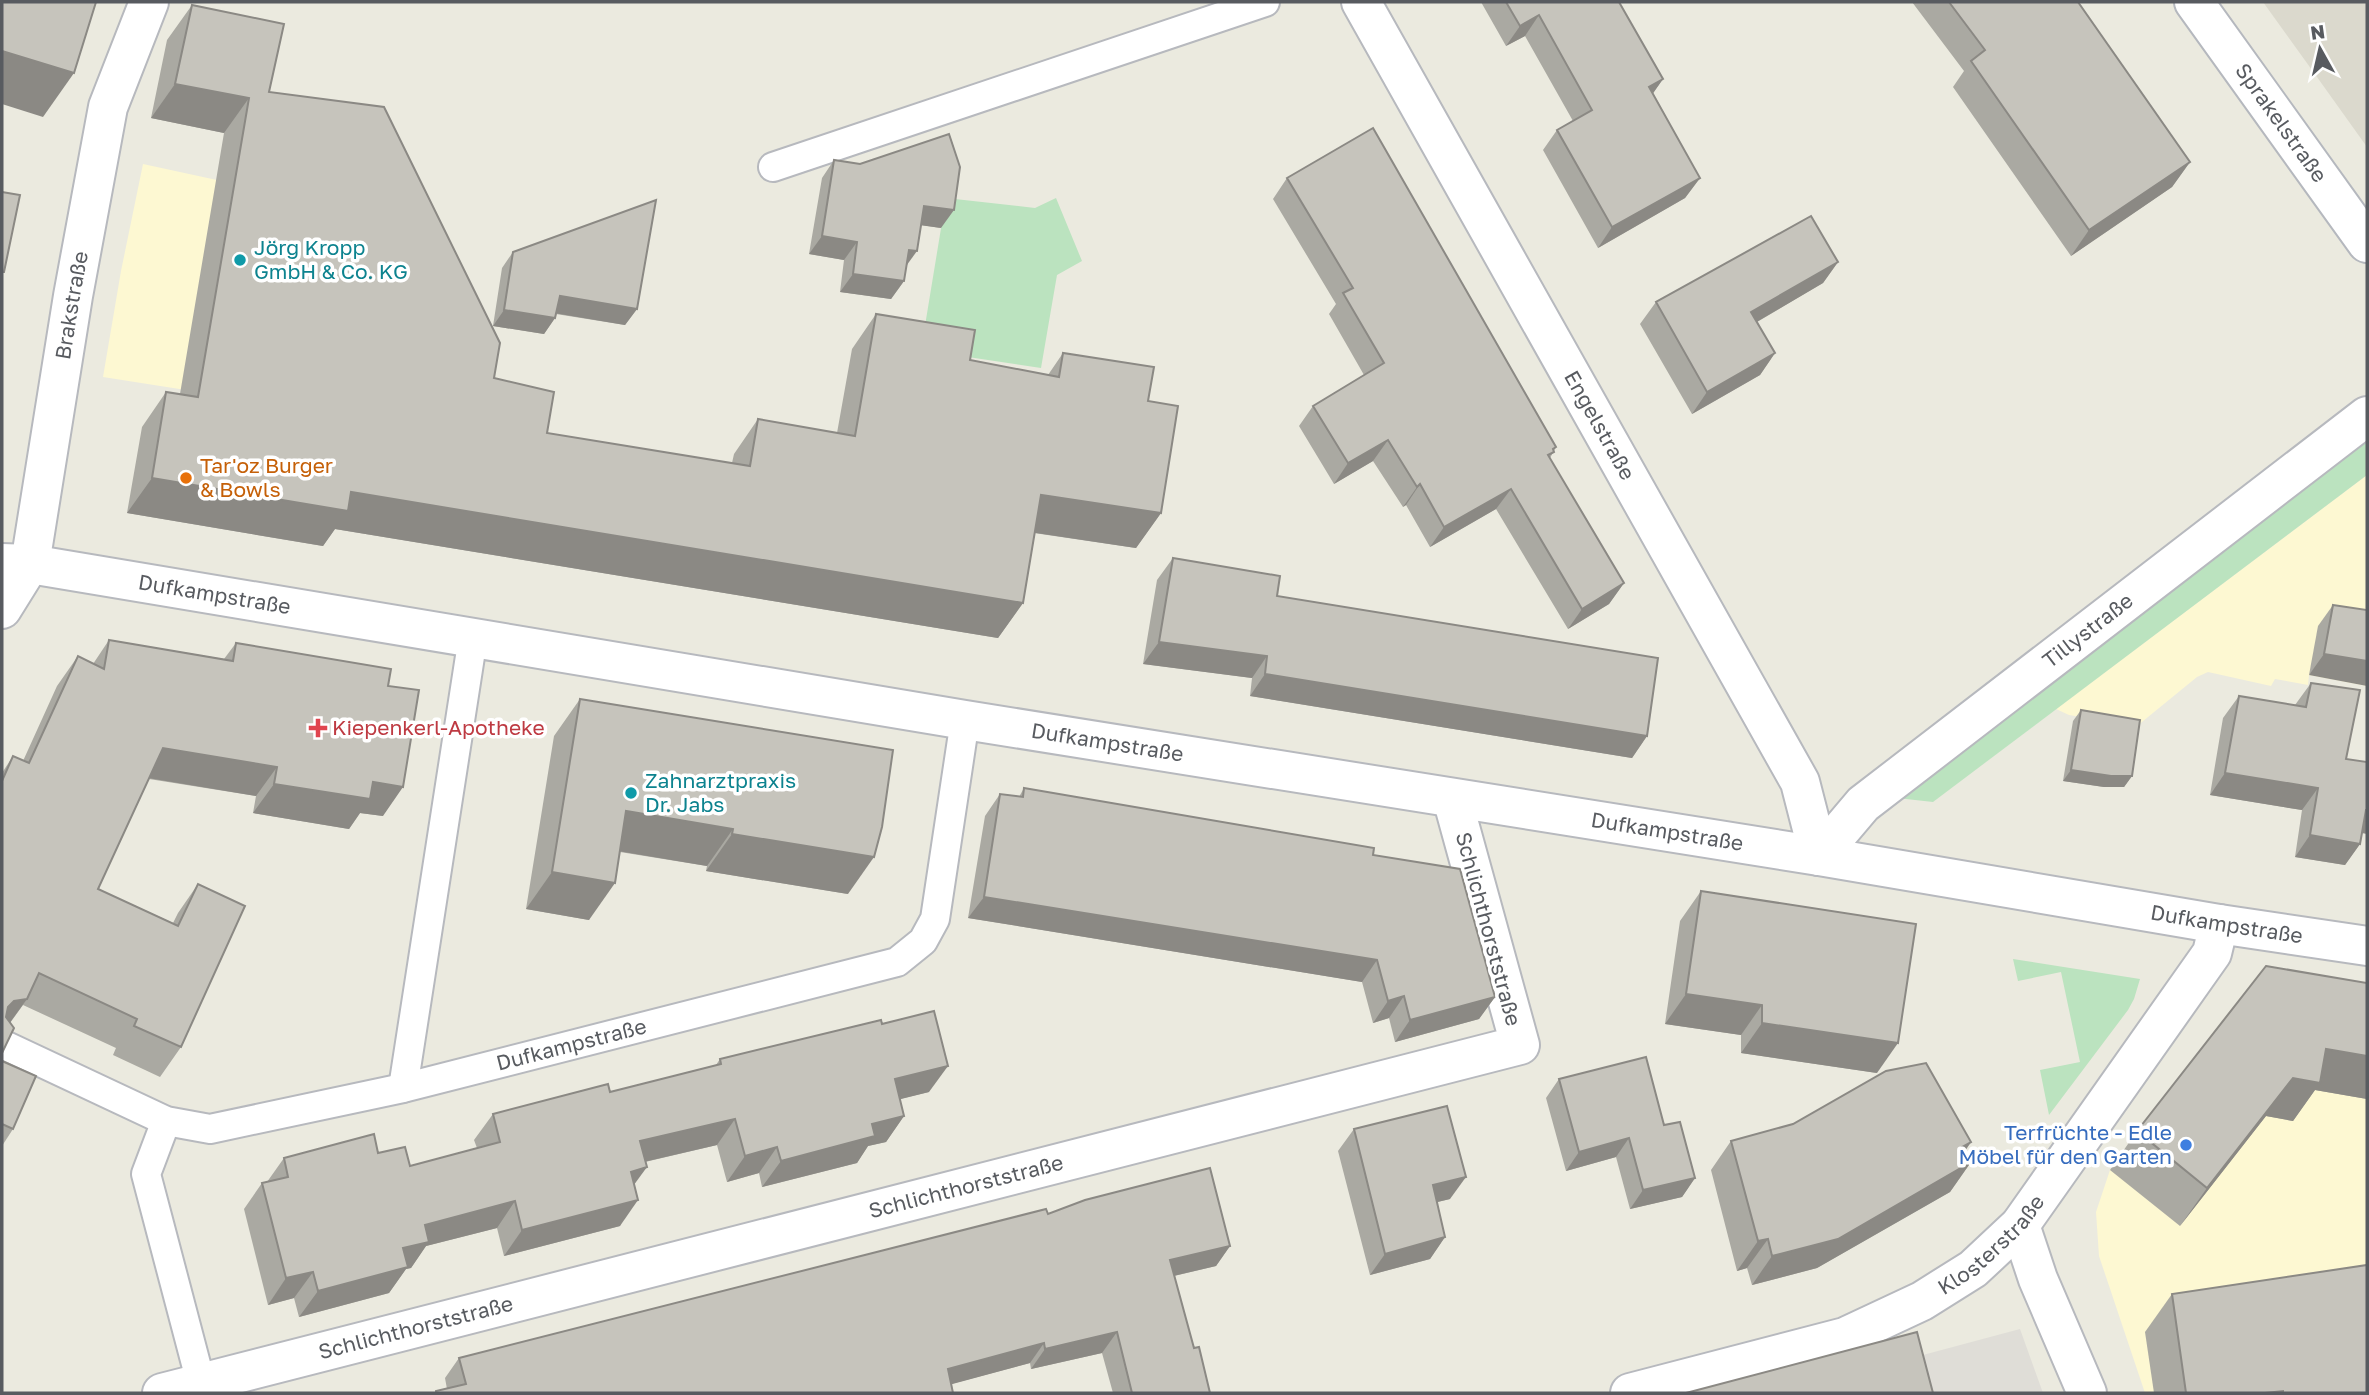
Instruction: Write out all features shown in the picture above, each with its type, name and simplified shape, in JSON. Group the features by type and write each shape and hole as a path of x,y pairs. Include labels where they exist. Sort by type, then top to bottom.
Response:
{"street":[{"name":"Brakstraße","path":"2,609 16,564 73,296 108,107 149,2"},
{"name":"Engelstraße","path":"1361,2 1800,782 1819,856"},
{"name":"Sprakelstraße","path":"2194,2 2367,243"},
{"name":"Tillystraße","path":"1819,856 1863,804 2367,416"},
{"name":"Dufkampstraße","path":"16,564 2367,946"},
{"name":"Schlichthorststraße","path":"162,1393 1520,1045 1452,798"},
{"name":"Klosterstraße","path":"1630,1393 1845,1337 1922,1301 1973,1269 2020,1225 2213,953 2219,924"},
{"path":"2020,1225 2038,1279 2087,1393"}],"lane":[{"path":"773,167 1265,2"},
{"path":"403,1088 473,637"},
{"name":"Dufkampstraße","path":"2,1044 166,1121 210,1129 403,1088 897,962 923,941 935,919 965,720"},
{"path":"166,1121 146,1174 201,1383"}],"shaded area":[{"path":"2263,2 2367,2 2367,147 2317,77"},
{"path":"143,164 286,195 224,396 103,377"},
{"path":"2367,475 2367,686 2309,675 2308,685 2275,679 2271,686 2208,672 2197,677 2137,726 2069,715 2056,709"},
{"path":"2239,1004 2367,1025 2367,1393 2145,1393 2099,1256 2096,1212 2110,1170"},
{"path":"2020,1329 2043,1393 1781,1393"}],"green space":[{"path":"946,198 1035,208 1056,198 1082,261 1057,275 1041,368 921,350"},
{"path":"2367,436 2367,475 1933,802 1897,798"},
{"path":"2013,959 2140,979 2128,1010 2049,1115 2040,1070 2080,1062 2061,972 2018,981"}],"building":[{"path":"2,2 96,2 74,73 2,51"},
{"path":"1506,2 1619,2 1663,79 1649,87 1700,178 1612,227 1557,130 1592,110 1539,15 1520,26"},
{"path":"1949,2 2078,2 2190,162 2089,230 1971,61 1985,50"},
{"path":"192,5 284,24 269,92 384,107 500,343 494,378 554,392 547,433 750,466 758,419 855,436 876,314 975,330 970,360 1059,377 1063,353 1154,367 1148,401 1178,406 1161,513 1041,495 1023,603 351,492 348,511 152,478 166,392 198,397 249,98 175,84"},
{"path":"1373,128 1556,447 1554,452 1548,455 1624,583 1582,609 1511,489 1444,527 1420,484 1417,487 1388,440 1348,463 1313,406 1384,363 1343,293 1353,288 1287,178"},
{"path":"949,134 960,167 954,210 924,206 917,251 909,250 904,281 853,274 857,242 822,236 834,160 860,164"},
{"path":"2,192 20,195 4,272 2,272"},
{"path":"656,200 637,309 560,296 555,318 504,310 513,252"},
{"path":"1811,216 1838,262 1751,312 1775,353 1707,392 1656,302"},
{"path":"1173,558 1280,576 1277,596 1658,658 1647,736 1265,674 1267,656 1159,642"},
{"path":"2333,605 2367,610 2367,661 2324,654"},
{"path":"109,640 233,661 236,643 391,669 388,686 419,690 403,787 373,782 370,799 274,784 277,767 163,748 98,889 178,926 198,884 245,906 181,1047 134,1026 137,1019 39,973 27,999 14,1001 8,1007 6,1017 14,1028 2,1053 2,781 13,756 29,763 78,656 104,669"},
{"path":"2311,683 2360,690 2346,759 2367,762 2367,810 2360,844 2310,835 2318,788 2225,773 2239,696 2306,707"},
{"path":"580,699 893,750 882,827 874,857 732,834 733,829 626,811 615,883 552,872"},
{"path":"2081,710 2140,720 2132,776 2071,770"},
{"path":"1024,788 1374,848 1373,855 1460,869 1495,997 1410,1020 1404,996 1388,1001 1377,960 984,897 1000,794 1023,797"},
{"path":"1701,891 1916,924 1898,1043 1762,1023 1762,1005 1686,994"},
{"name":"Terfrüchte - Edle Möbel für den Garten","path":"2266,966 2367,983 2367,1056 2326,1049 2320,1083 2293,1078 2207,1188 2137,1131"},
{"path":"934,1011 948,1066 895,1079 904,1116 872,1124 875,1136 781,1161 777,1147 745,1156 735,1119 640,1141 647,1167 631,1172 638,1200 522,1230 515,1201 425,1225 429,1242 403,1248 408,1267 318,1291 313,1272 286,1278 262,1183 288,1177 284,1158 374,1134 378,1153 405,1147 410,1166 500,1142 493,1114 608,1084 610,1092 721,1064 720,1059 881,1020 882,1024"},
{"path":"1646,1057 1664,1125 1680,1122 1695,1178 1643,1190 1629,1138 1579,1152 1559,1079"},
{"path":"2,1061 36,1076 13,1129 2,1124"},
{"path":"1926,1063 1971,1142 1962,1147 1971,1162 1838,1239 1772,1256 1768,1239 1758,1241 1731,1141 1793,1124 1886,1071"},
{"path":"1447,1106 1466,1177 1433,1185 1445,1237 1385,1254 1354,1129"},
{"path":"1210,1168 1230,1246 1170,1260 1194,1348 1199,1347 1210,1393 1132,1393 1117,1332 1045,1349 1044,1343 948,1369 953,1393 436,1393 466,1384 459,1358 1046,1209 1048,1214 1085,1200"},
{"path":"2367,1265 2367,1393 2186,1393 2172,1294"},
{"path":"1917,1332 1933,1393 1686,1393"}],"place":[{"name":"Jörg Kropp GmbH & Co. KG","path":"240,260"},
{"name":"Tar'oz Burger & Bowls","path":"186,478"},
{"name":"Kiepenkerl-Apotheke","path":"318,728"},
{"name":"Zahnarztpraxis Dr. Jabs","path":"631,793"},
{"name":"Terfrüchte - Edle Möbel für den Garten","path":"2186,1145"}]}
